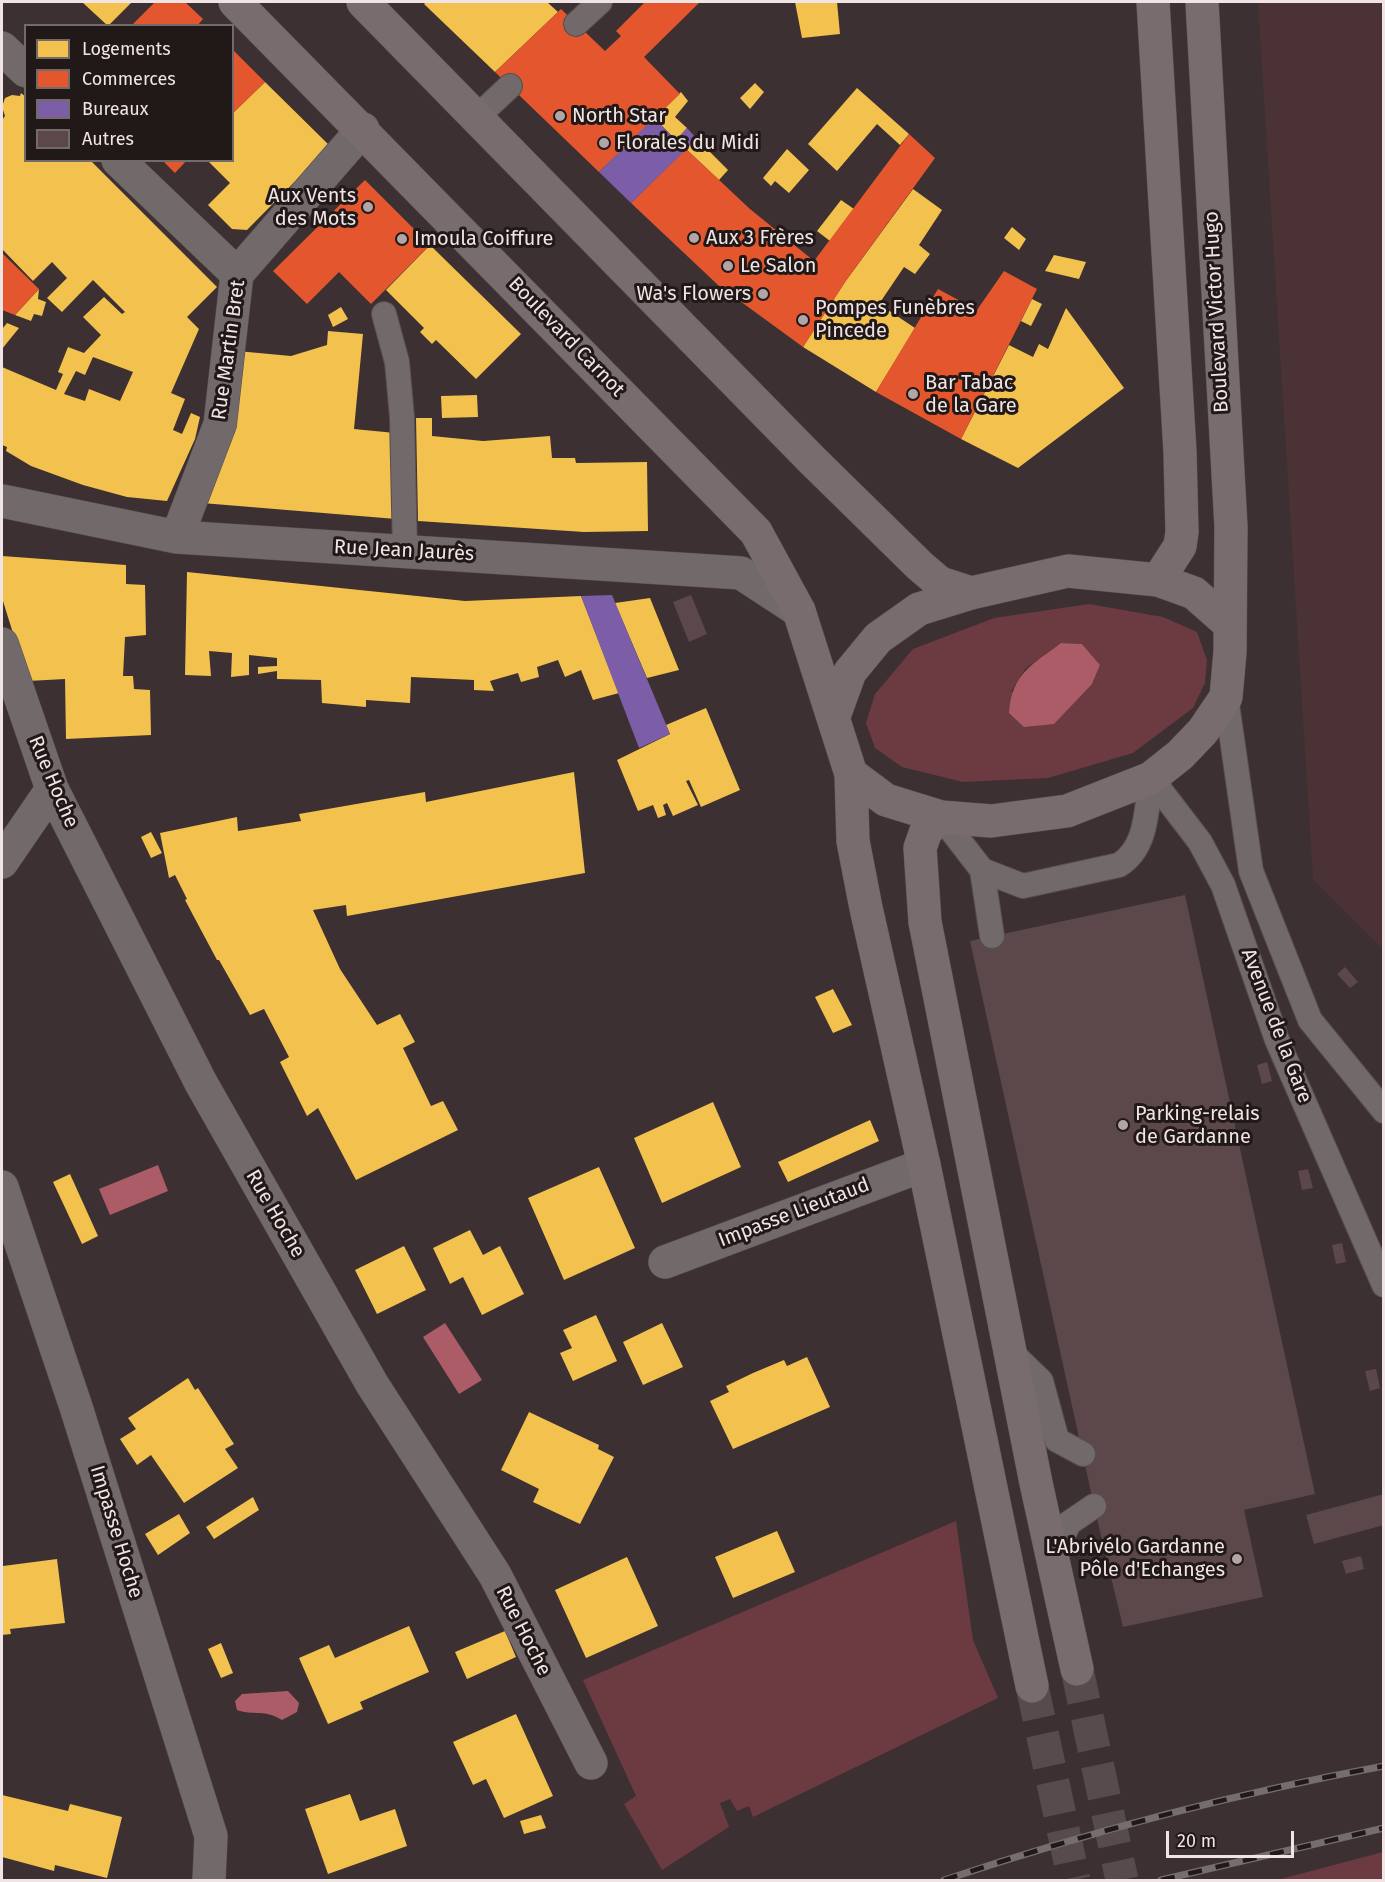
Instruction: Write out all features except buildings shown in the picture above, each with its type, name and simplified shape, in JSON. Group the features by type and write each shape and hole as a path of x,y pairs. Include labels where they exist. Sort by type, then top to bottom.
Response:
{"main road":[{"name":"Boulevard Carnot","path":"235,2 363,129 756,532 799,611 851,774 853,841 924,1165 1032,1686"},
{"path":"363,2 812,460 920,566 940,583 971,593"},
{"path":"1153,2 1180,452 1182,532 1180,546 1158,580"},
{"name":"Boulevard Victor Hugo","path":"1202,2 1231,527 1228,623 1230,652 1226,697"},
{"path":"834,716 850,672 878,638 919,609 971,593 1068,571 1158,580 1194,593 1228,623"},
{"path":"851,774 886,800 941,817 991,821 1066,811 1150,778 1180,756 1203,731 1226,697"},
{"path":"941,817 926,831 920,848 925,922 1077,1669"}],"street":[{"path":"2,48 24,69"},
{"name":"Rue Martin Bret","path":"177,537 220,424 237,274 363,129"},
{"path":"120,162 237,274"},
{"name":"Rue Jean Jaurès","path":"2,501 177,537 741,573 799,611"},
{"name":"Rue Hoche","path":"2,644 52,789 201,1083 372,1384 495,1575 591,1762"},
{"path":"2,862 52,789"},
{"name":"Impasse Lieutaud","path":"665,1262 924,1165"},
{"name":"Impasse Hoche","path":"2,1187 76,1407 212,1836 209,1881"}],"lane":[{"path":"576,24 600,2"},
{"path":"476,118 510,86"},
{"path":"384,314 397,362 402,417 405,551"},
{"name":"Avenue de la Gare","path":"1226,697 1251,871 1260,895 1310,1020 1383,1111"},
{"path":"982,870 1023,886 1119,865 1132,857 1143,831 1150,778"},
{"name":"Avenue de la Gare","path":"1150,778 1200,842 1223,885 1277,1040 1383,1285"},
{"path":"941,817 982,870 992,936"},
{"path":"1011,1352 1041,1381 1058,1440 1083,1454"},
{"path":"1053,1558 1069,1524 1094,1506"}],"shaded area":[{"path":"1258,2 1383,2 1383,949 1313,879"},
{"path":"1089,604 1163,617 1197,632 1207,660 1205,683 1193,708 1133,753 1048,778 963,782 902,767 875,748 866,723 875,694 913,649 994,618","holes":["1061,643 1082,644 1100,665 1092,684 1011,692 1025,669"]},
{"path":"1061,643 1082,644 1100,665 1092,684 1054,724 1024,727 1009,713 1014,688 1025,671"},
{"path":"158,1165 168,1191 110,1215 99,1189"},
{"path":"445,1323 482,1380 459,1394 423,1337"},
{"path":"956,1521 973,1640 998,1698 753,1817 749,1806 737,1811 730,1799 720,1803 729,1827 662,1870 624,1804 636,1796 583,1680"},
{"path":"288,1691 299,1703 297,1712 282,1720 270,1715 237,1710 235,1701 242,1694"},
{"path":"1383,1852 1383,1880 1277,1880"}],"tunnel":[{"path":"1077,1669 1122,1880"},
{"path":"1032,1686 1074,1880"}],"railway":[{"path":"944,1880 1107,1830 1273,1789 1384,1766"},
{"path":"1161,1880 1384,1828"}],"place":[{"name":"North Star","path":"560,116"},
{"name":"Florales du Midi","path":"604,143"},
{"name":"Aux Vents des Mots","path":"368,207"},
{"name":"Aux 3 Frères","path":"694,238"},
{"name":"Imoula Coiffure","path":"402,239"},
{"name":"Le Salon","path":"728,266"},
{"name":"Wa's Flowers","path":"763,294"},
{"name":"Pompes Funèbres Pincede","path":"803,320"},
{"name":"Bar Tabac de la Gare","path":"913,394"},
{"name":"Parking-relais de Gardanne","path":"1123,1125"},
{"name":"L'Abrivélo Gardanne Pôle d'Echanges","path":"1237,1559"}]}
